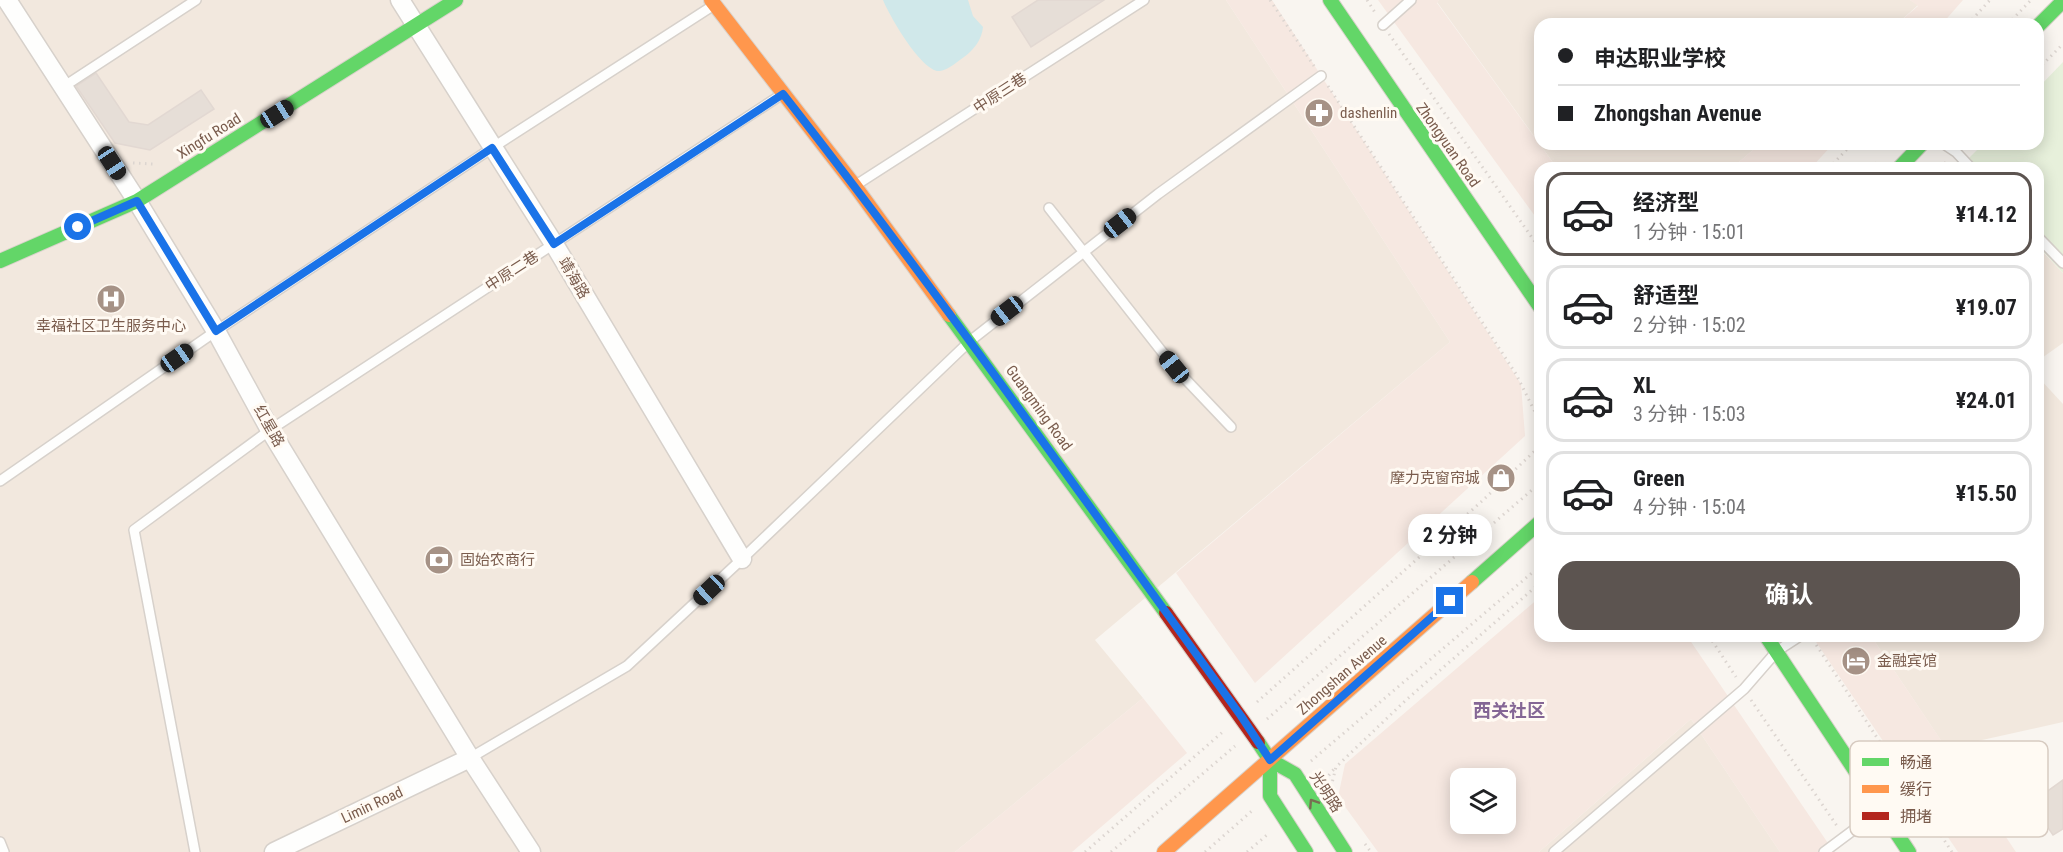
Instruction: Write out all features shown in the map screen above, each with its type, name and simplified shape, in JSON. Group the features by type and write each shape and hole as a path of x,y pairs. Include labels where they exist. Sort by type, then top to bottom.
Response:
{"street":[{"name":"红星路","path":"7,0 137,201 216,331 270,430 470,758 531,852"},
{"name":"靖海路","path":"400,0 554,244 742,559"},
{"name":"Xingfu Road","path":"0,261 137,201 456,0"},
{"name":"Zhongyuan Road","path":"1330,0 1534,299"},
{"path":"2044,20 2063,1"},
{"name":"Guangming Road","path":"716,2 970,340 1241,716 1270,760"},
{"path":"1905,162 1916,150"},
{"name":"Zhongshan Avenue","path":"1164,852 1534,527"},
{"path":"1770,642 1850,762"},
{"name":"Limin Road","path":"274,852 470,758"},
{"path":"1270,760 1270,796 1306,852"},
{"name":"光明路","path":"1270,760 1294,774 1344,852"},
{"path":"1899,837 1909,852"}],"lane":[{"path":"63,87 196,0"},
{"name":"中原三巷","path":"855,186 1144,0"},
{"path":"1383,25 1411,0"},
{"path":"0,481 216,331 716,2"},
{"path":"470,758 627,666 970,340 1158,194 1321,76"},
{"name":"中原二巷","path":"195,852 134,530 270,430 783,94"},
{"path":"1953,150 1965,162"},
{"path":"1048,208 1174,367 1231,428"},
{"path":"2044,243 2063,263"},
{"path":"1554,852 1744,689 1777,651 1791,642"},
{"path":"1824,852 1850,832"},
{"path":"0,842 4,852"}],"path":[{"path":"1270,0 1516,374 1534,410"},
{"path":"1367,0 1534,240"},
{"path":"1974,18 1990,0"},
{"path":"2014,18 2031,0"},
{"path":"2044,63 2063,44"},
{"path":"1835,162 1846,150"},
{"path":"124,159 132,163 150,165 162,162"},
{"path":"1085,852 1241,716 1481,502 1534,452"},
{"path":"1111,852 1534,488"},
{"path":"1294,774 1534,571"},
{"path":"1336,796 1331,787 1336,767 1406,700 1534,588"},
{"path":"1713,642 1844,836"},
{"path":"1814,642 1879,741"},
{"path":"1205,852 1270,796"},
{"path":"1942,837 1952,852"},
{"path":"1363,840 1371,852"}],"shaded area":[{"path":"0,0 1226,0 1450,342 1095,640 1143,698 955,852 0,852"},
{"path":"1226,0 1272,0 1521,384 1525,436 1255,683 1176,573 1450,342"},
{"path":"1378,0 1439,0 1437,3 1534,136 1534,150 1544,150 1553,162 1534,162 1534,215"},
{"path":"1439,0 1910,0 1918,5 1904,18 1534,18 1534,136 1437,2"},
{"path":"1910,0 1963,0 1947,18 1904,18 1918,6"},
{"path":"1544,150 1753,150 1739,162 1553,162"},
{"path":"1753,150 1828,150 1816,162 1739,162"},
{"path":"2044,253 2063,273 2063,343 2044,356"},
{"path":"2044,383 2063,404 2063,722 1978,741 1941,741 1875,642 2044,642"},
{"path":"1534,602 1534,642 1691,642 1834,852 1780,852 1691,719 1539,852 1378,852 1338,797 1345,764"},
{"path":"1816,642 1875,642 1941,741 1883,741"},
{"path":"1143,698 1187,753 1072,852 955,852"},
{"path":"1691,719 1780,852 1539,852"},
{"path":"1948,837 2006,837 2016,852 1958,852"}],"green space":[{"path":"2063,62 2063,273 2044,252 2044,162 1965,162 1977,150 2044,150 2044,82"}],"water":[{"path":"883,0 968,0 973,16 983,27 981,36 971,51 953,65 940,71 933,69 924,63 907,42"}],"building":[{"path":"1038,0 1104,0 1031,47 1012,17"},
{"path":"96,73 129,122 148,125 201,90 214,109 150,150 115,143 76,86"},
{"path":"2063,780 2063,829 2053,835 2048,828 2048,791"}],"traffic: fast":[{"path":"0,261 137,201 456,0"},
{"path":"1330,0 1534,298"},
{"path":"2044,20 2063,1"},
{"path":"1905,162 1916,150"},
{"path":"949,315 1166,613"},
{"path":"1472,582 1534,527"},
{"path":"1770,642 1850,763"},
{"path":"1258,742 1270,760 1295,774 1345,852"},
{"path":"1270,760 1270,796 1306,852"},
{"path":"1899,837 1909,852"}],"traffic: slow":[{"path":"711,0 855,186 949,315"},
{"path":"1164,852 1472,582"}],"traffic: jam":[{"path":"1166,613 1258,742"}],"place":[{"name":"dashenlin","path":"1319,113"},
{"name":"幸福社区卫生服务中心","path":"111,299"},
{"name":"摩力克窗帘城","path":"1501,478"},
{"name":"固始农商行","path":"439,560"},
{"name":"金融宾馆","path":"1856,661"}],"district":[{"name":"西关社区","path":"1509,710"}],"route":[{"path":"78,227 137,201 216,331 492,148 554,244 783,94 970,340 1241,716 1270,760 1450,601"}]}
